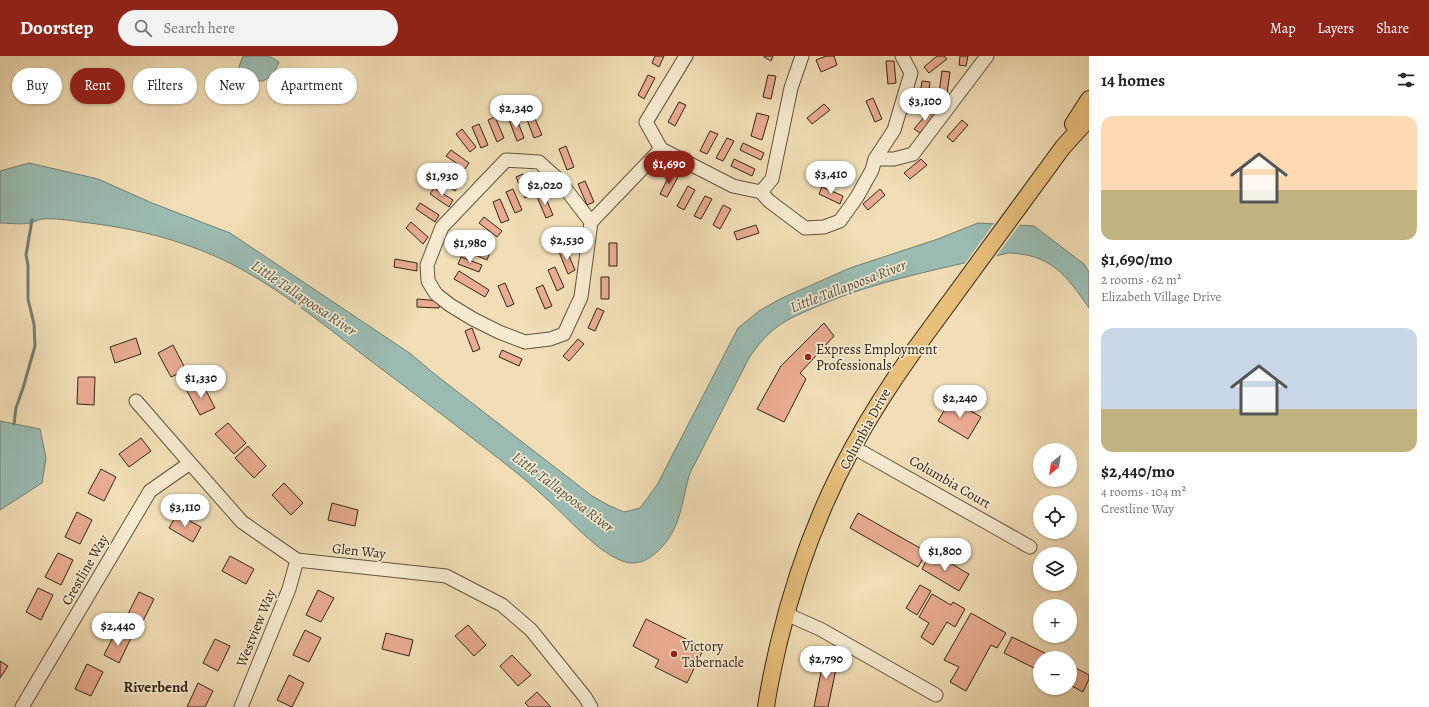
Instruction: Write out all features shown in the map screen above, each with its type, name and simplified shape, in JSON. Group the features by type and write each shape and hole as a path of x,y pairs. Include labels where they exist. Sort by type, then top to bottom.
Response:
{"main road":[{"name":"Columbia Drive","path":"1062,147 1075,120 1089,99"},
{"name":"Columbia Drive","path":"766,707 768,685 786,614 803,560 833,488 853,447 892,382 913,352 1062,147 1083,125 1089,116"}],"street":[{"path":"686,56 646,122 661,150 733,186 761,192 769,201 805,228 824,226 840,221 857,197 872,170 875,159 894,130 911,73 902,56"},
{"path":"761,192 772,179 790,88 802,56"},
{"path":"875,159 894,159 913,154 987,56"},
{"path":"591,222 558,179 539,162 506,160 442,227 427,265 428,281 436,294 450,305 500,332 525,342 550,339 564,334 580,297 591,222 661,150"},
{"name":"Glen Way","path":"136,400 242,522 297,560 446,576 502,605 531,630 585,697 591,707"},
{"name":"Columbia Court","path":"853,447 1030,547"},
{"name":"Crestline Way","path":"22,707 150,491 190,463"},
{"name":"Westview Way","path":"241,707 290,589 297,560"},
{"path":"786,614 820,629 936,695"}],"water":[{"path":"243,56 269,56 279,62 276,68 267,68 267,79 263,81 259,81 259,68 238,68"},
{"name":"Little Tallapoosa River","path":"29,163 98,179 152,203 230,233 411,354 592,496 624,512 640,508 657,485 738,328 759,311 780,299 850,268 938,239 978,223 1034,226 1084,264 1089,272 1089,308 1065,276 1056,268 1036,257 1008,253 912,275 864,289 818,306 786,321 765,337 749,358 690,473 680,514 672,533 666,542 652,556 646,560 632,563 622,561 600,548 577,529 520,475 308,312 275,289 241,269 203,251 143,232 52,219 40,219 26,224 0,223 0,171"},
{"path":"0,421 40,429 46,458 42,483 0,510"}],"pier":[{"path":"995,222 1021,223 995,258 963,266"}],"building":[{"path":"655,56 664,56 659,67 652,63"},
{"path":"764,56 773,56 771,61"},
{"path":"826,56 834,56 837,65 821,72 816,60"},
{"path":"937,56 944,56 947,59 929,73 924,67"},
{"path":"960,56 968,56 966,66 959,65"},
{"path":"886,61 894,61 896,83 888,84"},
{"path":"942,71 950,72 947,94 939,93"},
{"path":"648,75 655,78 644,99 638,95"},
{"path":"768,75 776,76 771,99 763,97"},
{"path":"922,81 930,82 927,104 919,103"},
{"path":"873,98 882,119 875,122 866,101"},
{"path":"679,102 686,105 675,126 668,122"},
{"path":"824,104 830,110 812,124 807,118"},
{"path":"929,111 935,116 920,133 914,129"},
{"path":"757,113 769,116 762,140 751,136"},
{"path":"533,114 542,135 534,138 526,117"},
{"path":"495,117 504,138 497,142 488,120"},
{"path":"516,117 524,138 517,141 509,120"},
{"path":"962,120 968,125 953,142 947,137"},
{"path":"479,124 488,145 481,148 472,127"},
{"path":"462,129 476,147 470,152 456,134"},
{"path":"710,131 718,134 707,154 700,151"},
{"path":"727,138 734,141 723,161 716,158"},
{"path":"743,143 764,153 761,160 740,150"},
{"path":"566,146 574,167 567,170 559,149"},
{"path":"451,150 469,163 465,169 446,156"},
{"path":"734,159 755,169 752,176 731,166"},
{"path":"921,159 927,165 910,179 904,173"},
{"path":"441,172 459,185 455,191 436,178"},
{"path":"523,174 532,195 525,198 516,177"},
{"path":"670,174 678,177 667,197 660,194"},
{"path":"585,181 594,202 587,205 578,184"},
{"path":"688,186 695,190 684,210 677,206"},
{"path":"822,187 843,196 840,204 819,194"},
{"path":"434,188 453,200 449,207 430,194"},
{"path":"513,189 522,210 515,213 506,192"},
{"path":"880,189 885,195 868,210 863,204"},
{"path":"544,194 553,215 546,218 537,197"},
{"path":"705,196 712,199 701,219 694,216"},
{"path":"500,199 509,220 501,223 493,202"},
{"path":"420,203 439,215 435,222 416,209"},
{"path":"723,205 731,209 720,229 713,225"},
{"path":"484,217 502,231 497,237 479,223"},
{"path":"411,222 428,237 423,244 406,228"},
{"path":"756,225 759,233 737,240 734,232"},
{"path":"609,243 617,243 617,266 609,266"},
{"path":"469,244 490,252 487,260 466,251"},
{"path":"566,249 575,270 568,274 559,252"},
{"path":"461,257 482,265 479,272 458,264"},
{"path":"395,259 417,263 417,271 394,267"},
{"path":"555,267 564,287 557,291 548,270"},
{"path":"459,271 489,290 485,297 454,279"},
{"path":"601,277 609,277 609,299 601,299"},
{"path":"505,283 514,304 507,307 498,286"},
{"path":"543,285 552,306 545,309 536,288"},
{"path":"417,299 440,301 439,308 417,307"},
{"path":"597,308 604,311 595,331 588,328"},
{"path":"824,323 834,336 800,373 806,379 784,422 757,409 781,366"},
{"path":"472,328 480,349 473,352 465,331"},
{"path":"136,338 141,354 115,363 110,347"},
{"path":"578,339 584,344 569,361 563,356"},
{"path":"173,345 186,370 171,377 158,353"},
{"path":"502,350 522,359 519,366 499,357"},
{"path":"78,377 95,377 94,405 77,404"},
{"path":"202,383 215,408 200,415 187,391"},
{"path":"951,399 981,417 968,439 938,421"},
{"path":"228,423 246,443 234,454 215,434"},
{"path":"141,438 151,451 129,467 119,454"},
{"path":"248,446 266,466 254,478 235,458"},
{"path":"101,469 116,477 104,501 88,493"},
{"path":"284,483 303,503 291,515 272,495"},
{"path":"332,503 358,510 355,526 328,520"},
{"path":"77,512 92,520 80,544 65,537"},
{"path":"858,513 927,552 918,567 850,528"},
{"path":"177,514 201,527 193,542 169,528"},
{"path":"931,552 969,574 959,591 922,569"},
{"path":"58,553 73,560 61,585 45,577"},
{"path":"230,556 254,569 246,584 222,571"},
{"path":"920,585 931,591 917,615 906,608"},
{"path":"38,588 53,595 41,620 26,612"},
{"path":"318,590 334,598 321,622 306,615"},
{"path":"139,592 154,599 142,623 127,616"},
{"path":"932,594 951,605 953,602 965,609 955,627 947,622 933,645 921,637 929,623 919,617"},
{"path":"971,613 1006,633 997,648 991,645 966,691 950,682 959,667 944,660"},
{"name":"Victory Tabernacle","path":"646,619 704,648 687,683 655,667 659,660 633,646"},
{"path":"468,625 486,645 474,656 455,636"},
{"path":"305,630 321,638 309,662 293,655"},
{"path":"116,631 131,638 119,663 104,655"},
{"path":"386,633 413,640 409,656 382,649"},
{"path":"1012,637 1041,651 1033,651 1033,668 1004,653"},
{"path":"215,639 230,646 218,671 203,663"},
{"path":"825,652 839,655 828,707 814,707"},
{"path":"512,655 531,675 518,686 500,666"},
{"path":"0,661 8,666 0,678"},
{"path":"87,664 103,672 91,696 75,689"},
{"path":"1077,669 1089,675 1089,679 1083,692 1077,689"},
{"path":"289,675 304,683 292,707 277,700"},
{"path":"198,683 213,691 205,707 187,707"},
{"path":"537,692 551,707 529,707 525,703"}],"waterway":[{"path":"14,424 16,408 35,346 34,324 28,299 28,265 26,255 32,220"}],"place":[{"name":"Express Employment Professionals","path":"808,357"},
{"name":"Victory Tabernacle","path":"674,654"}],"district":[{"name":"Riverbend","path":"156,687"}]}
